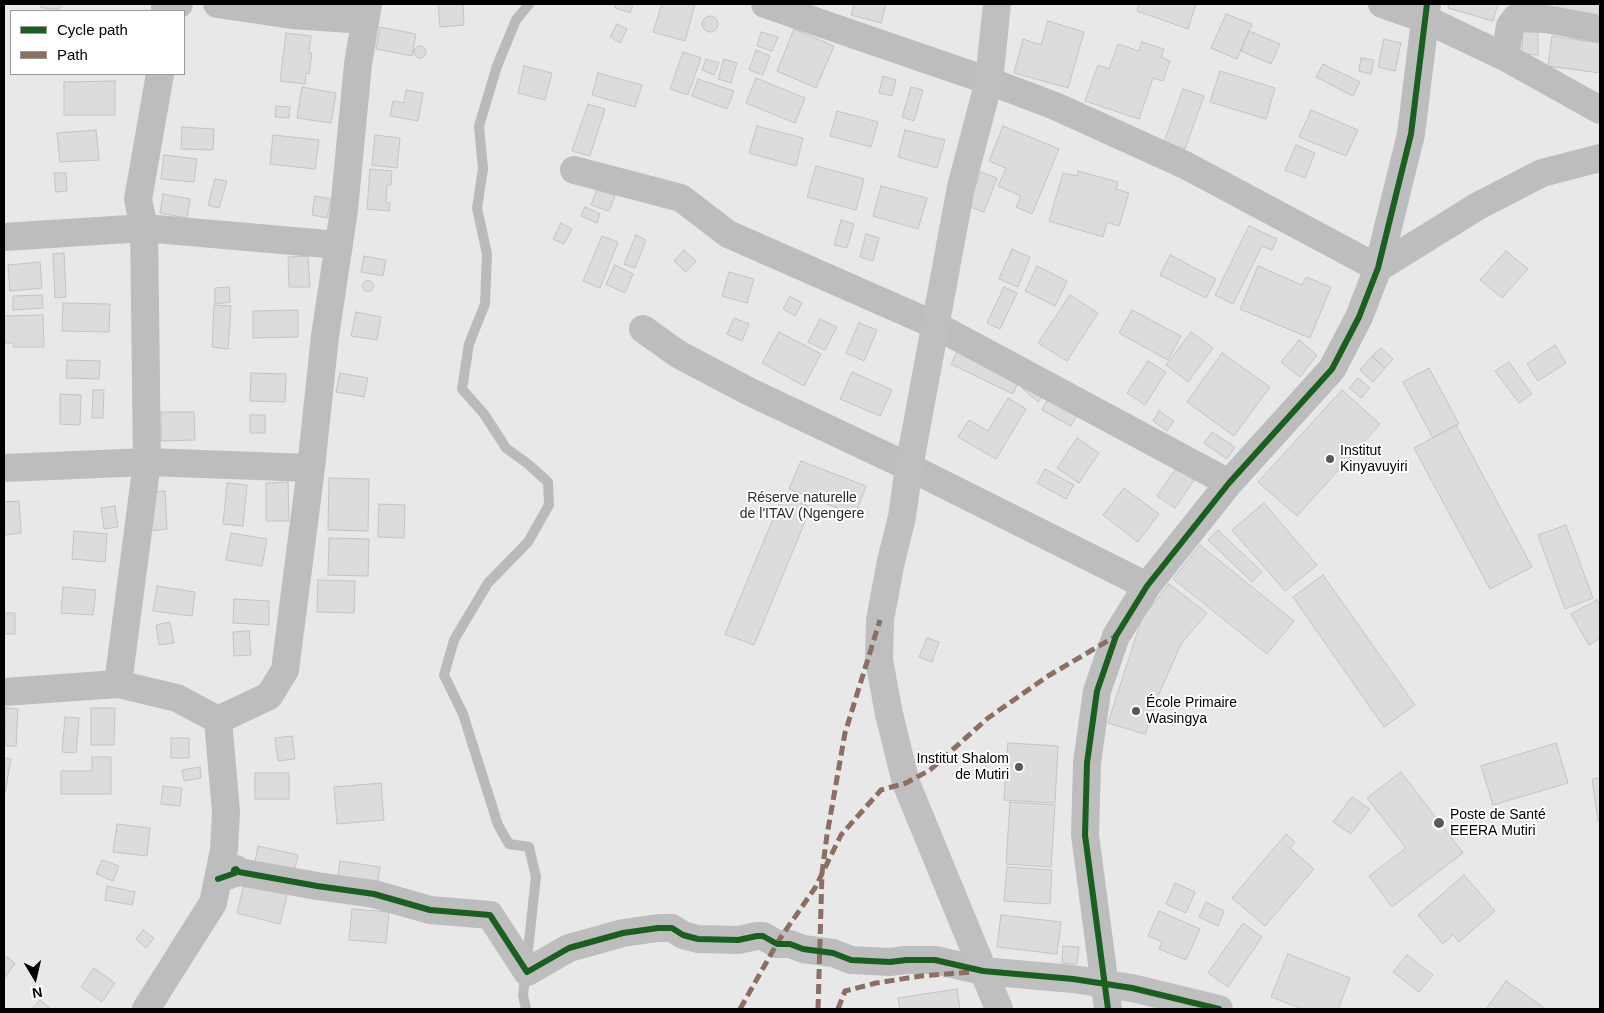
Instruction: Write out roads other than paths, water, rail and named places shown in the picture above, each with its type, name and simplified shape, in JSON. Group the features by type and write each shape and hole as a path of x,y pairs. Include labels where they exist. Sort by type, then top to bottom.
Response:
{"street":[{"path":"165,10 165,4 179,4"},
{"path":"217,4 292,16 366,12 358,64 339,245 325,336 311,468 285,670 269,696 218,720"},
{"path":"765,4 989,81 1055,106 1185,165 1378,268"},
{"path":"997,4 989,81 961,187 909,467 902,518 891,561 880,620 879,660 889,714 906,783 999,1009"},
{"path":"1382,4 1426,11 1600,110"},
{"path":"1106,997 1085,835 1087,763 1097,691 1116,636 1147,586 1229,482 1332,369 1359,317 1378,268 1411,134 1426,11"},
{"path":"1505,57 1510,26 1516,18 1546,20 1600,29"},
{"path":"118,684 147,462 144,228 138,199 160,75"},
{"path":"1378,268 1478,206 1542,173 1600,158"},
{"path":"574,170 681,198 728,234 935,325 1229,482"},
{"path":"4,237 144,228 339,245"},
{"path":"643,329 678,354 748,391 909,467 1147,586"},
{"path":"4,468 147,462 311,468"},
{"path":"4,692 118,684 178,698 218,720"},
{"path":"146,1009 213,903 224,850 226,812 218,720"},
{"path":"218,879 235,873 236,870 234,870 236,870 239,872 317,886 374,894 430,910 490,915 526,972 569,948 623,933 672,928 683,935 698,939 738,940 763,936 777,944 790,944 803,949 833,953 851,960 890,962 935,960 984,971 1073,979 1106,997 1132,988 1219,1009"}],"waterway":[{"path":"526,1009 523,995 536,877 529,847 509,844 498,825 463,714 444,675 454,640 488,583 528,542 549,505 548,482 506,448 484,414 462,389 469,344 485,304 487,254 477,208 483,169 479,126 497,66 516,20 529,4"}],"place":[{"name":"Institut Kinyavuyiri","path":"1330,459"},
{"name":"École Primaire Wasingya","path":"1136,711"},
{"name":"Institut Shalom de Mutiri","path":"1019,767"},
{"name":"Poste de Santé EEERA Mutiri","path":"1439,823"}],"park label":[{"name":"Réserve naturelle de l'ITAV (Ngengere","path":"802,506"}]}
